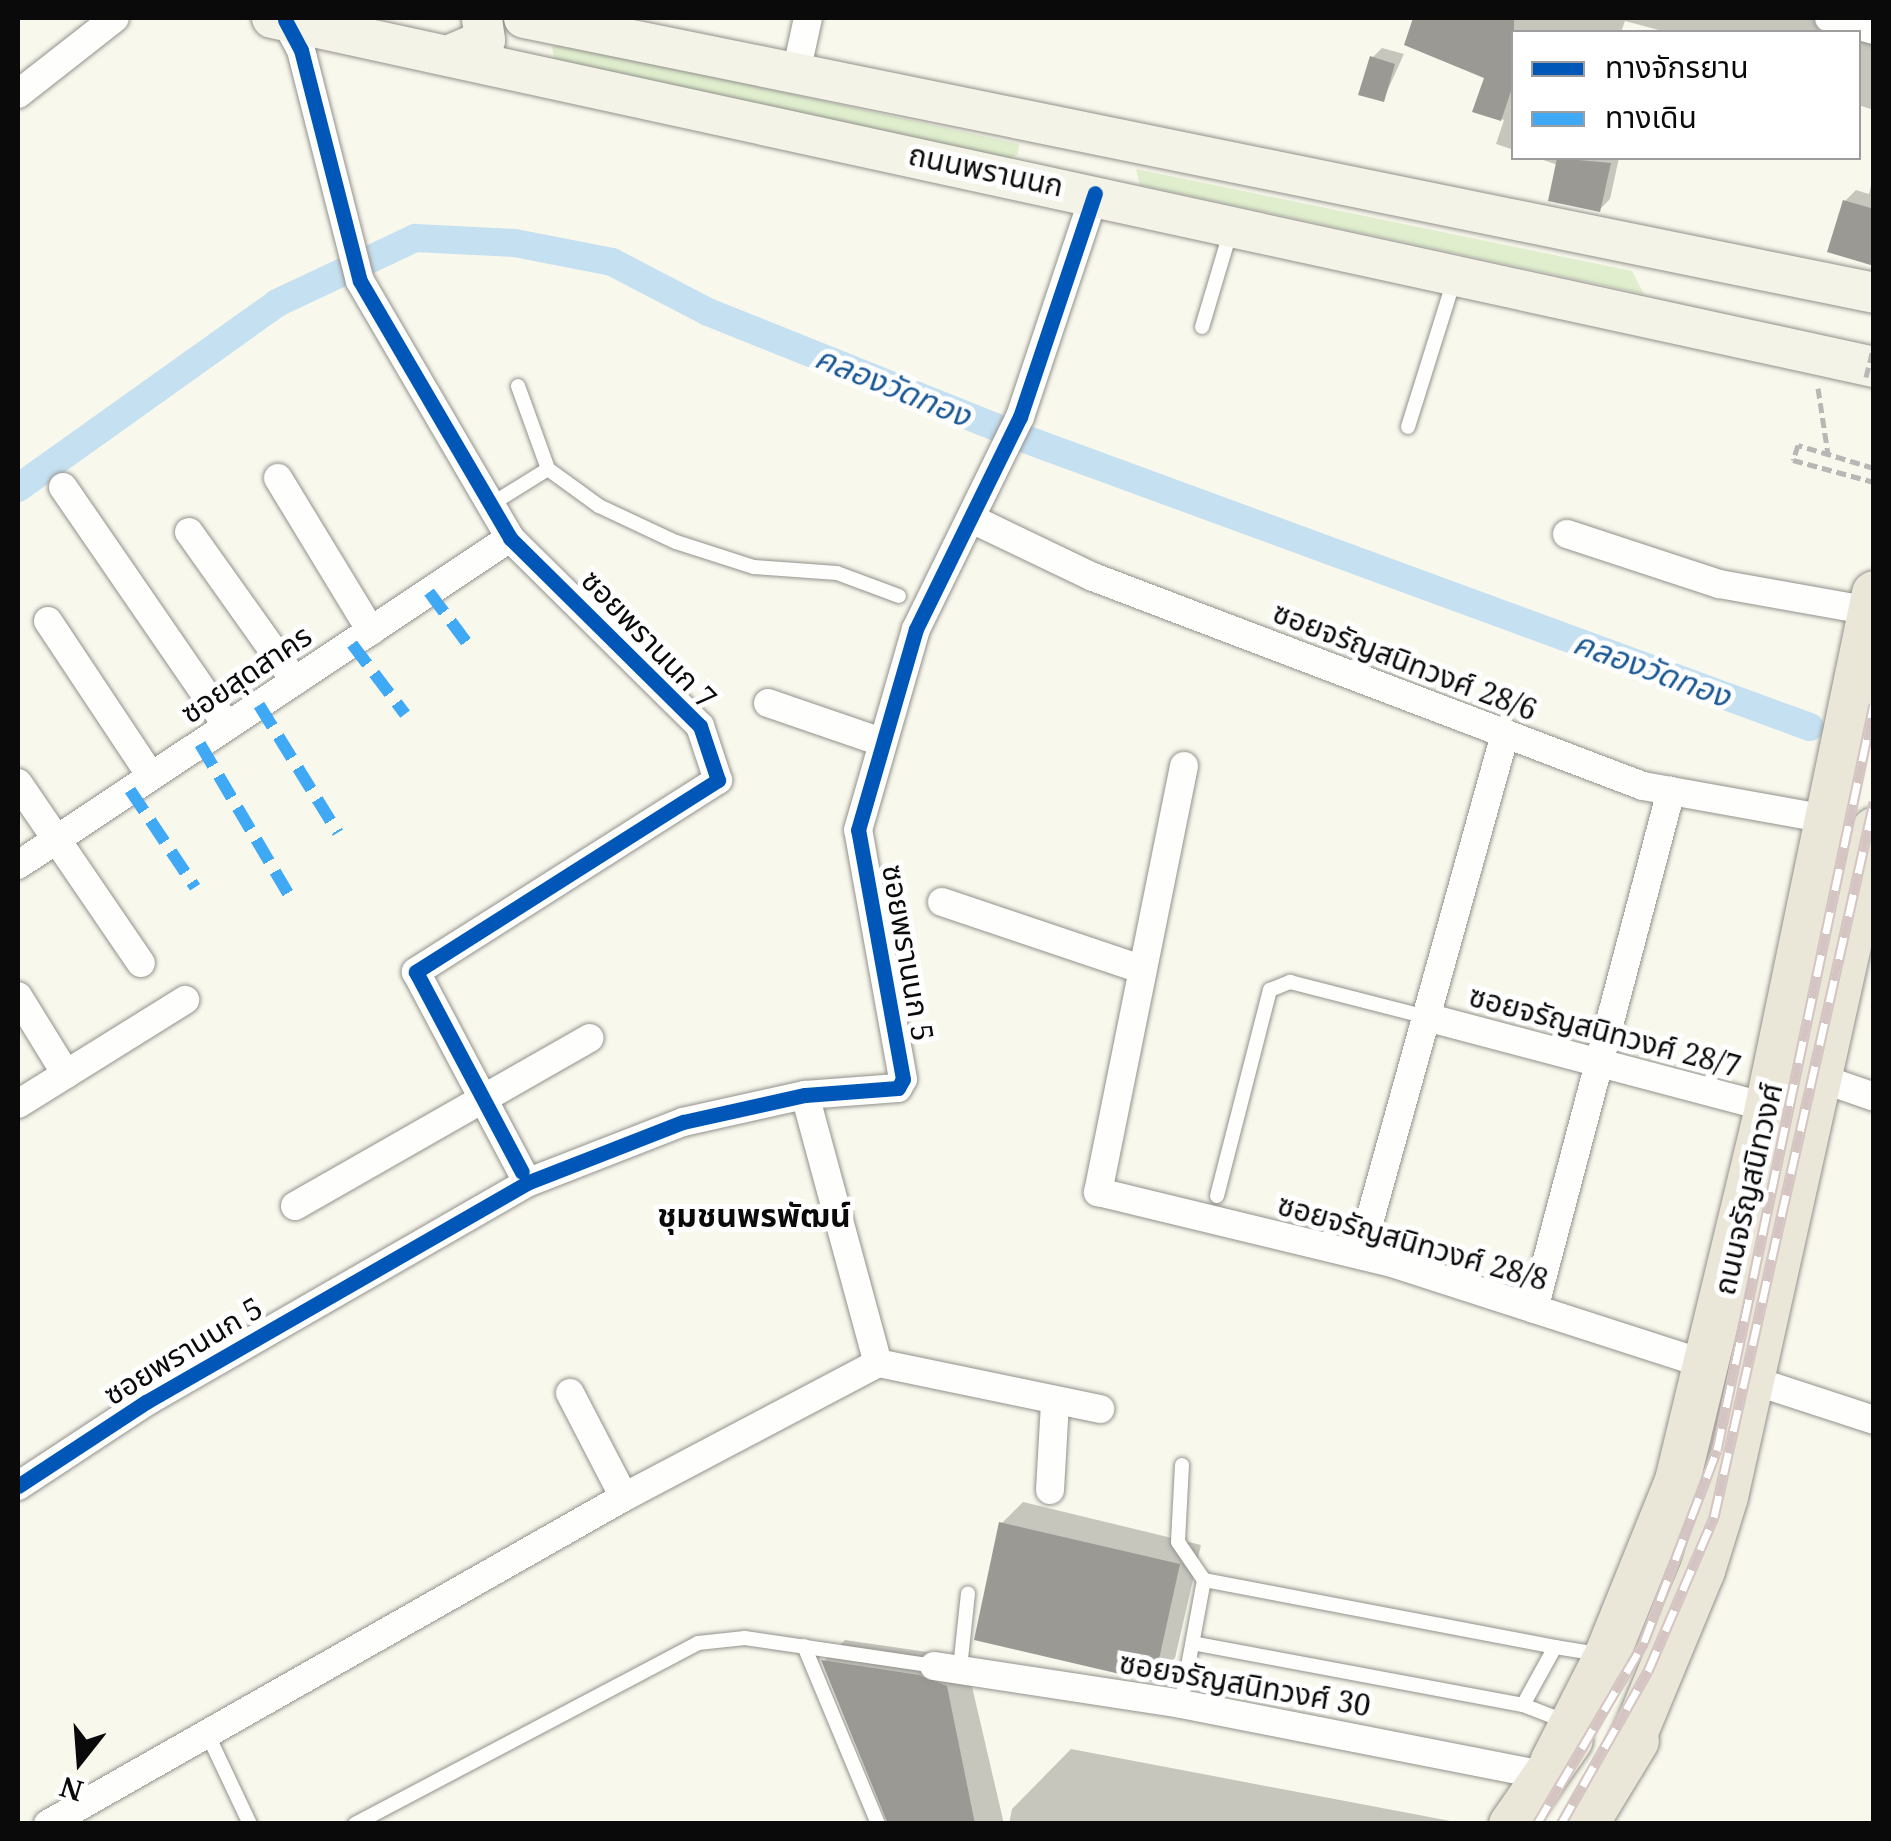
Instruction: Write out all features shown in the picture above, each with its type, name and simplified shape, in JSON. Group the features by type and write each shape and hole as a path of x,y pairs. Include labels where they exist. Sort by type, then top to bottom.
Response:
{"main road":[{"name":"ถนนพรานนก","path":"284,18 1233,224 1870,372"},
{"path":"450,55 485,40 482,18"},
{"path":"536,20 532,45 549,76"},
{"name":"ถนนพรานนก","path":"536,20 1874,292"},
{"name":"ถนนจรัญสนิทวงศ์","path":"1555,1754 1606,1656 1677,1480 1708,1365 1767,1107 1872,602"},
{"name":"ถนนจรัญสนิทวงศ์","path":"1511,1824 1642,1622 1697,1476 1738,1316 1874,683"},
{"name":"ถนนจรัญสนิทวงศ์","path":"1622,1763 1702,1570 1726,1496 1874,829"},
{"name":"ถนนจรัญสนิทวงศ์","path":"1595,1819 1702,1612 1773,1387 1855,1090 1874,919"}],"street":[{"path":"18,94 116,18"},
{"name":"ซอยพรานนก 7","path":"284,18 300,50 360,282 510,538 700,726 718,780 420,966 417,980 522,1172"},
{"path":"796,73 808,18"},
{"path":"1829,18 1874,30"},
{"name":"ซอยพรานนก 5","path":"18,1486 146,1402 529,1182 683,1122 805,1095 887,1090 902,1080 858,830 916,630 974,520 1020,418 1095,194"},
{"path":"278,478 371,631"},
{"path":"64,487 227,726"},
{"name":"ซอยจรัญสนิทวงศ์ 28/6","path":"974,520 1093,578 1505,734 1671,791 1826,818"},
{"path":"189,532 295,681"},
{"path":"1566,534 1719,584 1872,602"},
{"name":"ซอยสุดสาคร","path":"18,865 295,681 335,642 371,631 510,538"},
{"path":"48,621 151,776"},
{"path":"768,702 881,742"},
{"path":"1360,1256 1505,734"},
{"path":"942,902 1141,969 1184,766"},
{"path":"18,783 52,842 141,963"},
{"path":"1534,1309 1671,791"},
{"name":"ซอยจรัญสนิทวงศ์ 28/8","path":"1141,969 1098,1192 1360,1256 1708,1365"},
{"path":"18,996 66,1074"},
{"path":"18,1104 185,1000"},
{"name":"ซอยจรัญสนิทวงศ์ 28/7","path":"1426,1017 1767,1107"},
{"path":"295,1206 589,1038"},
{"path":"805,1095 878,1363"},
{"path":"48,1824 624,1497 878,1363 1100,1409"},
{"path":"1773,1387 1874,1420"},
{"path":"570,1393 624,1497"},
{"path":"1050,1490 1055,1402"},
{"name":"ซอยจรัญสนิทวงศ์ 30","path":"947,1667 1181,1704 1555,1754"}],"lane":[{"path":"1202,326 1233,224"},
{"path":"1408,427 1456,274"},
{"path":"518,386 548,469 599,506 676,542 754,567 854,577 899,596"},
{"path":"490,505 548,469"},
{"path":"1217,1196 1270,990 1290,982 1426,1017"},
{"path":"1181,1704 1204,1580 1178,1542 1182,1465"},
{"path":"1204,1580 1606,1656"},
{"path":"355,1824 698,1643 745,1638 947,1667 968,1593"},
{"path":"1193,1643 1522,1705 1555,1754"},
{"path":"804,1646 878,1824"},
{"path":"1522,1705 1555,1647"},
{"path":"207,1733 250,1824"}],"path":[{"path":"1870,372 1874,345"},
{"path":"1815,370 1828,454"},
{"path":"1874,468 1798,445 1793,460 1874,482"}],"green space":[{"path":"559,43 1019,144 1018,154 1010,160 566,63 554,58 552,47"},
{"path":"1136,169 1632,271 1644,294 1140,185"}],"building":[{"path":"1413,18 1514,18 1511,91 1501,121 1472,112 1484,78 1404,45"},
{"path":"1370,56 1395,64 1384,102 1358,95"},
{"path":"1557,160 1611,163 1600,212 1548,201"},
{"path":"1843,200 1874,209 1874,266 1827,252"},
{"path":"999,1522 1180,1564 1154,1682 974,1640"},
{"path":"821,1660 919,1675 947,1686 975,1824 888,1824"}],"waterway":[{"name":"คลองวัดทอง","path":"18,488 277,303 415,238 515,243 612,262 708,312 1025,439 1810,727"}],"railway":[{"path":"1537,1824 1644,1642 1717,1450 1874,704"},
{"path":"1561,1824 1648,1671 1714,1517 1874,802"}],"marked path":[{"path":"429,592 467,643"},
{"path":"352,644 405,714"},
{"path":"259,705 338,833"},
{"path":"200,744 292,900"},
{"path":"130,790 195,887"}],"cycle path":[{"path":"285,20 301,50 360,281 510,538 700,726 718,780 416,972 522,1172"},
{"path":"18,1486 146,1402 529,1182 683,1122 805,1095 898,1088 903,1079 858,830 916,629 1020,417 1095,193"}],"district":[{"name":"ชุมชนพรพัฒน์","path":"754,1215"}]}
